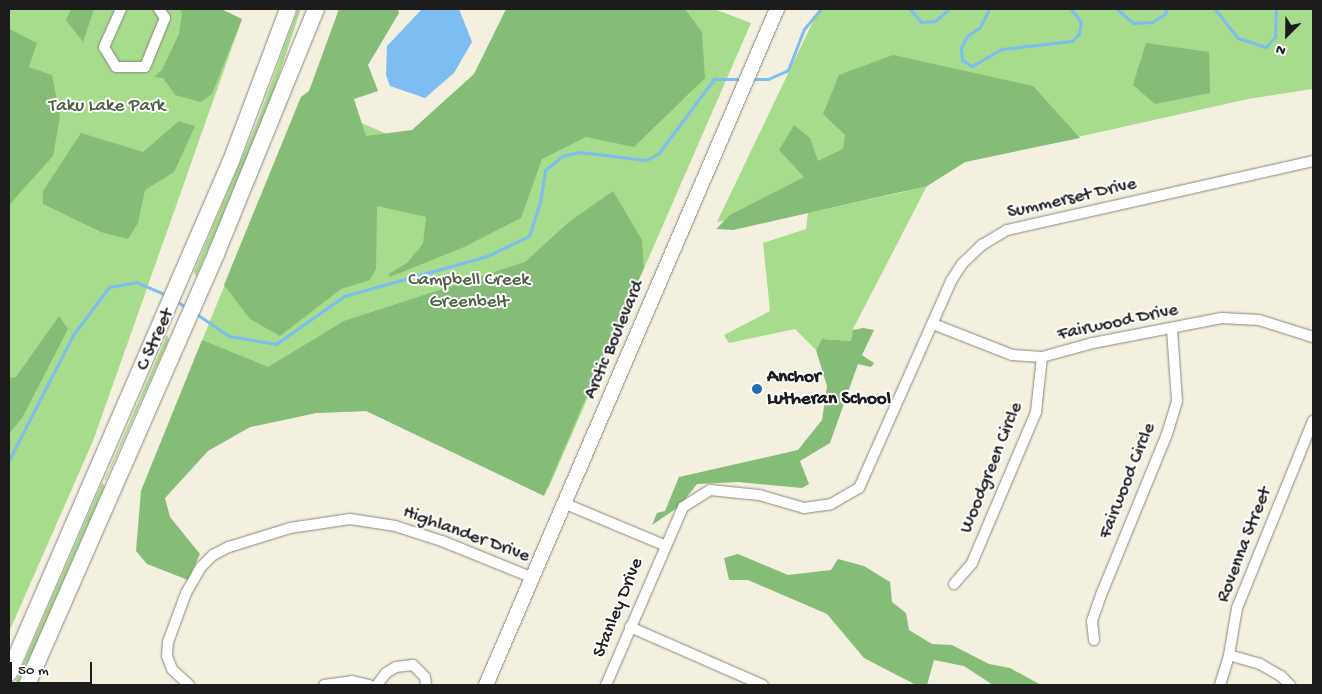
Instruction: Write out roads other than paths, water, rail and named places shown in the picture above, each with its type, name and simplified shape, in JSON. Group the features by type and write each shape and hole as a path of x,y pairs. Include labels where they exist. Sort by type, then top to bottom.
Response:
{"main road":[{"name":"C Street","path":"9,673 191,256 251,111 288,9"},
{"name":"C Street","path":"27,685 216,254 316,9"},
{"name":"Arctic Boulevard","path":"486,685 566,504 777,9"}],"street":[{"path":"121,9 104,47 116,67 145,67 165,18 159,9"},
{"name":"Summerset Drive","path":"664,545 683,507 710,490 759,494 804,508 831,504 859,488 962,264 982,245 1007,230 1313,164"},
{"name":"Fairwood Drive","path":"933,324 1012,355 1042,357 1093,343 1172,330 1222,318 1259,320 1313,336"},
{"name":"Fairwood Circle","path":"1094,640 1092,622 1100,595 1167,434 1177,401 1172,330"},
{"name":"Woodgreen Circle","path":"954,584 972,563 1036,412 1042,357"},
{"name":"Rovenna Street","path":"1220,685 1229,655 1237,608 1313,421"},
{"path":"566,504 664,545"},
{"name":"Highlander Drive","path":"189,685 172,669 167,656 168,642 186,593 201,566 213,555 229,547 290,528 350,519 396,526 442,541 533,578"},
{"name":"Stanley Drive","path":"606,685 664,545"},
{"path":"630,627 764,685"},
{"path":"1229,655 1260,664 1281,676 1290,685"},
{"path":"377,685 386,673 396,667 413,665 425,677 426,685"},
{"path":"324,685 352,681 370,685"}],"water":[{"path":"422,9 459,9 472,42 454,73 425,98 390,86 386,75 387,46"}],"waterway":[{"path":"750,79 768,79 788,70 804,29 821,9"},
{"path":"910,9 921,22 935,21 949,9"},
{"path":"989,9 980,27 967,36 961,48 962,60 972,66 1001,49 1072,41 1079,34 1081,22 1071,9"},
{"path":"1117,9 1133,23 1152,22 1165,14 1166,9"},
{"path":"1215,9 1238,38 1266,47 1275,37 1276,9"},
{"path":"195,313 229,336 276,344 344,296 487,256 529,236 540,202 545,170 562,156 580,152 646,160 658,154 714,79 742,79"},
{"path":"9,460 73,335 109,287 136,282 167,295"},
{"path":"176,301 187,308"}],"place":[{"name":"Anchor Lutheran School","path":"757,389"}],"park label":[{"name":"Taku Lake Park","path":"107,107"},
{"name":"Campbell Creek Greenbelt","path":"469,292"}]}
